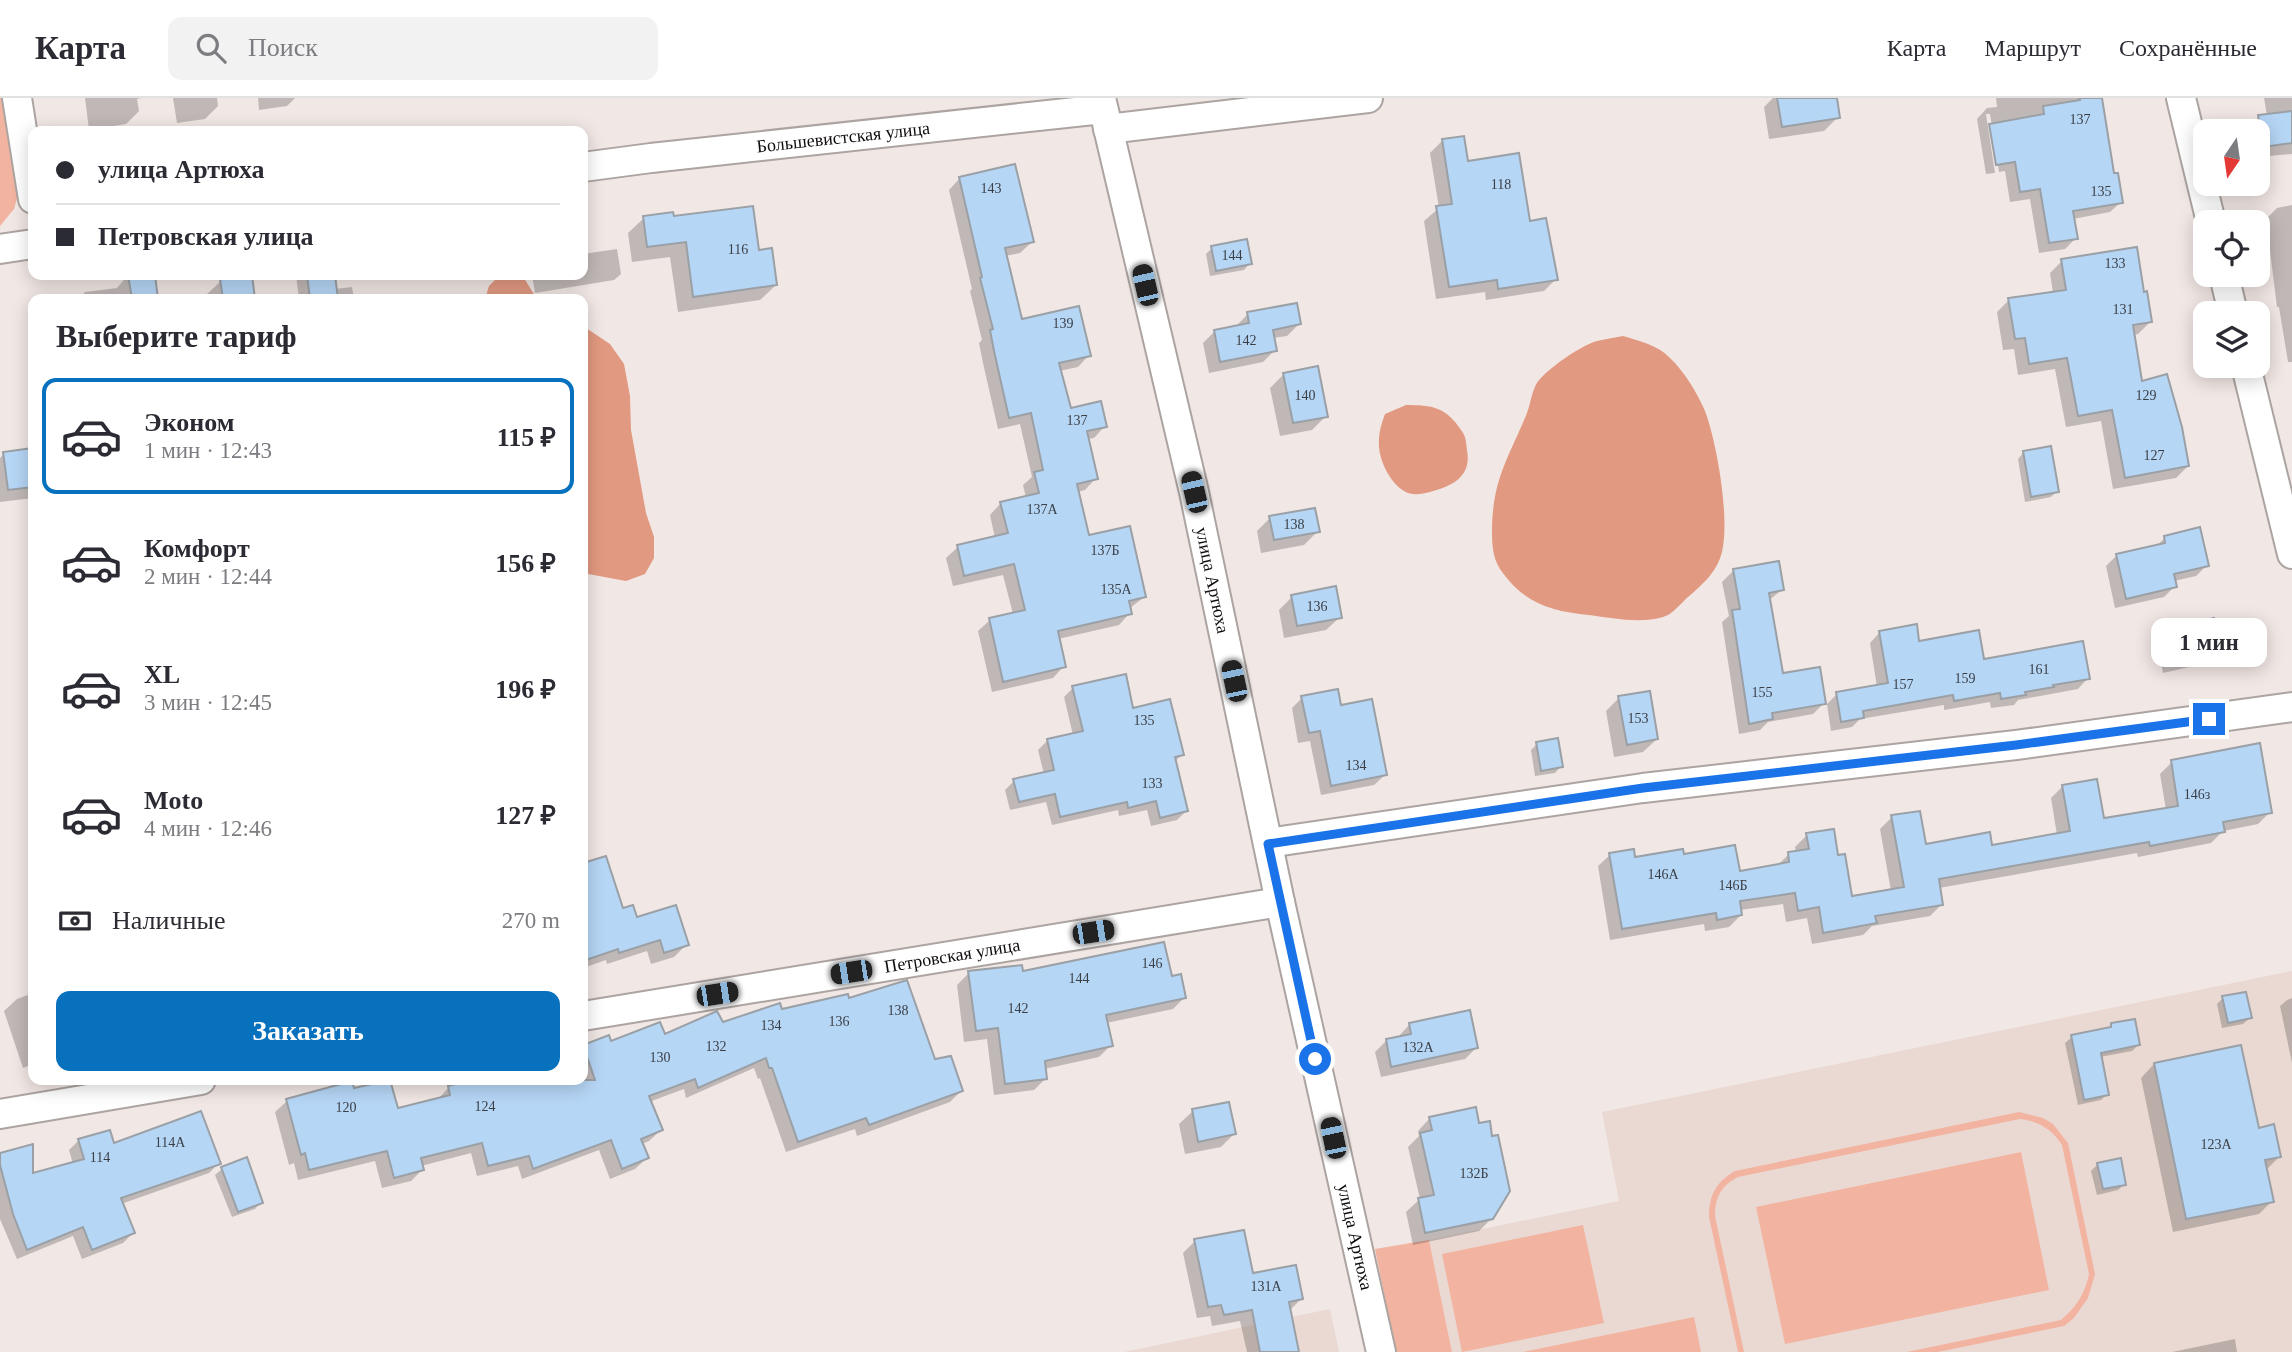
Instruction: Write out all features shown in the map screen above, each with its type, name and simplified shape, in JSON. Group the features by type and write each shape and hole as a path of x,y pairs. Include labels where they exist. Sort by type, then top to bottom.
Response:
{"street":[{"path":"17,98 28,167"},
{"name":"Большевистская улица","path":"588,166 1104,112 1368,98"},
{"path":"2181,98 2208,210"},
{"name":"улица Артюха","path":"1104,112 1194,492 1280,902 1381,1352"},
{"path":"0,249 28,245"},
{"path":"2249,378 2292,554"},
{"path":"1268,844 1643,788 2016,745 2292,707"},
{"name":"Петровская улица","path":"588,1015 1280,902"},
{"path":"0,1114 171,1085"}],"shaded area":[{"path":"0,98 5,98 18,179 18,195 14,209 0,226"},
{"path":"495,280 525,280 534,294 487,294"},
{"path":"588,329 610,344 624,364 630,396 631,430 646,513 654,537 654,558 645,574 626,581 588,574"},
{"path":"1623,336 1660,350 1680,369 1695,390 1710,425 1723,501 1722,552 1713,572 1670,614 1645,620 1562,611 1538,603 1509,581 1497,564 1492,544 1495,495 1537,382 1583,347"},
{"path":"1406,405 1438,409 1450,416 1463,432 1468,459 1466,467 1459,479 1446,487 1410,494 1392,480 1384,466 1379,440 1385,414"},
{"path":"2292,971 2292,1352 1452,1352 1429,1240 1619,1201 1602,1112"},
{"path":"2019,1112 2043,1118 2053,1124 2068,1143 2095,1274 2088,1298 2074,1318 2064,1326 1938,1352 1907,1352 2061,1320 2082,1294 2089,1274 2062,1145 2054,1134 2044,1127 2020,1119 1738,1177 1727,1184 1716,1203 1715,1216 1744,1352 1738,1352 1709,1217 1712,1196 1723,1180 1735,1171"},
{"path":"2021,1152 2049,1290 1785,1344 1756,1207"},
{"path":"1583,1225 1604,1323 1462,1352 1442,1254"},
{"path":"1429,1240 1452,1352 1396,1352 1375,1249"},
{"path":"1330,1309 1339,1352 1124,1352"},
{"path":"1694,1317 1701,1352 1523,1352"}],"building":[{"path":"1777,98 1837,98 1840,118 1782,127"},
{"path":"2079,98 2102,98 2114,173 2118,173 2123,203 2073,211 2078,239 2049,243 2040,189 2020,192 2015,162 1996,165 1989,124 2044,114 2043,106 2080,100"},
{"path":"2292,111 2292,143 2270,146 2270,119 2259,119 2258,115"},
{"path":"1464,136 1468,161 1519,153 1530,221 1546,218 1558,280 1498,289 1497,280 1449,287 1436,206 1452,204 1442,139"},
{"path":"1015,164 1034,242 1005,248 1022,319 1079,306 1091,356 1059,363 1071,408 1101,401 1107,427 1087,431 1098,479 1077,484 1089,535 1130,526 1146,597 1129,601 1132,614 1058,631 1066,667 1003,682 989,618 1025,610 1014,564 964,576 957,545 1008,533 1000,502 1039,493 1034,472 1043,470 1031,413 1009,418 990,330 993,329 959,177"},
{"path":"753,206 759,250 772,248 777,285 693,297 686,242 647,247 643,216 673,212 674,216"},
{"path":"1247,239 1252,264 1216,271 1211,246"},
{"path":"2137,247 2152,322 2133,325 2142,381 2167,374 2182,427 2189,466 2125,478 2112,410 2078,416 2067,358 2029,364 2025,338 2015,339 2008,298 2066,290 2061,259"},
{"path":"129,280 156,280 157,294 131,294"},
{"path":"220,280 253,280 254,294 222,294"},
{"path":"308,280 336,280 337,294 309,294"},
{"path":"1297,303 1301,324 1273,330 1277,351 1220,362 1214,330 1249,323 1247,312"},
{"path":"1318,366 1328,417 1293,423 1283,373"},
{"path":"2051,446 2059,492 2031,497 2023,451"},
{"path":"28,449 28,488 8,490 3,452"},
{"path":"1315,508 1320,532 1274,540 1269,516"},
{"path":"2200,527 2209,566 2174,574 2177,587 2126,599 2116,554 2165,543 2164,536"},
{"path":"1779,561 1784,590 1769,593 1783,673 1820,667 1826,704 1772,713 1773,719 1749,724 1732,610 1740,609 1733,569"},
{"path":"1336,586 1342,618 1297,626 1291,595"},
{"path":"2214,618 2222,650 2177,660 2169,629"},
{"path":"1917,624 1919,641 1979,630 1984,659 2083,641 2090,679 2053,685 2054,687 2025,692 2026,695 2001,699 2000,693 1954,701 1953,695 1863,711 1864,718 1841,722 1836,692 1888,683 1879,631"},
{"path":"1126,674 1133,708 1170,699 1184,755 1175,757 1188,811 1160,818 1156,801 1128,808 1127,802 1060,817 1055,794 1019,802 1013,779 1054,770 1047,739 1083,731 1072,686"},
{"path":"1338,689 1341,705 1372,699 1387,775 1331,786 1320,731 1309,733 1301,696"},
{"path":"1650,691 1658,739 1627,745 1618,696"},
{"path":"1558,738 1563,767 1541,771 1536,742"},
{"path":"2260,743 2272,813 2223,822 2225,832 2150,846 2149,842 1939,879 1943,905 1875,916 1877,923 1823,933 1819,907 1798,911 1795,893 1740,901 1742,915 1717,920 1716,913 1622,929 1609,853 1634,849 1635,857 1683,849 1684,854 1735,845 1740,871 1789,862 1788,852 1809,849 1806,833 1834,829 1838,855 1845,854 1852,896 1904,887 1891,815 1920,811 1926,844 1990,832 1992,845 2070,831 2062,785 2097,779 2104,818 2178,806 2171,760"},
{"path":"606,856 623,908 633,905 637,917 676,905 689,945 664,953 660,940 619,953 618,949 588,959 588,861"},
{"path":"1164,942 1172,976 1181,974 1186,998 1106,1015 1113,1046 1045,1061 1047,1079 1005,1084 998,1028 976,1031 968,971 1022,965 1023,971"},
{"path":"907,980 935,1059 951,1056 963,1091 869,1125 866,1118 798,1142 766,1058 698,1088 695,1079 649,1096 663,1130 641,1139 649,1158 622,1169 611,1140 533,1169 529,1156 488,1166 482,1143 421,1158 424,1170 394,1178 387,1151 309,1170 305,1153 301,1155 286,1099 337,1085 353,1085 354,1088 391,1085 398,1108 450,1095 448,1086 452,1085 588,1085 588,1080 595,1080 588,1060 588,1043 609,1035 611,1041 660,1022 665,1034 717,1011 723,1022 780,1003 782,1009 848,994 849,998"},
{"path":"2246,992 2252,1018 2228,1023 2222,996"},
{"path":"1470,1010 1478,1048 1391,1067 1386,1039 1411,1034 1409,1023"},
{"path":"2135,1019 2140,1045 2101,1053 2109,1095 2084,1100 2071,1035"},
{"path":"2241,1045 2259,1128 2274,1124 2281,1157 2265,1160 2274,1202 2186,1219 2154,1063"},
{"path":"1229,1102 1236,1134 1198,1142 1192,1109"},
{"path":"1476,1107 1479,1123 1490,1121 1492,1136 1498,1135 1510,1191 1493,1219 1425,1233 1418,1198 1434,1195 1420,1133 1432,1130 1429,1117"},
{"path":"201,1111 221,1164 121,1198 135,1233 92,1250 83,1227 27,1250 13,1214 0,1165 0,1153 33,1144 33,1173 84,1159 78,1139 110,1130 114,1143"},
{"path":"247,1157 263,1203 238,1212 221,1167"},
{"path":"2121,1158 2126,1185 2103,1189 2097,1163"},
{"path":"1244,1230 1253,1273 1296,1265 1303,1299 1289,1302 1299,1352 1260,1352 1252,1310 1224,1315 1221,1305 1208,1307 1194,1239"}],"route":[{"path":"1315,1059 1268,844 1643,788 2016,745 2209,719"}]}
